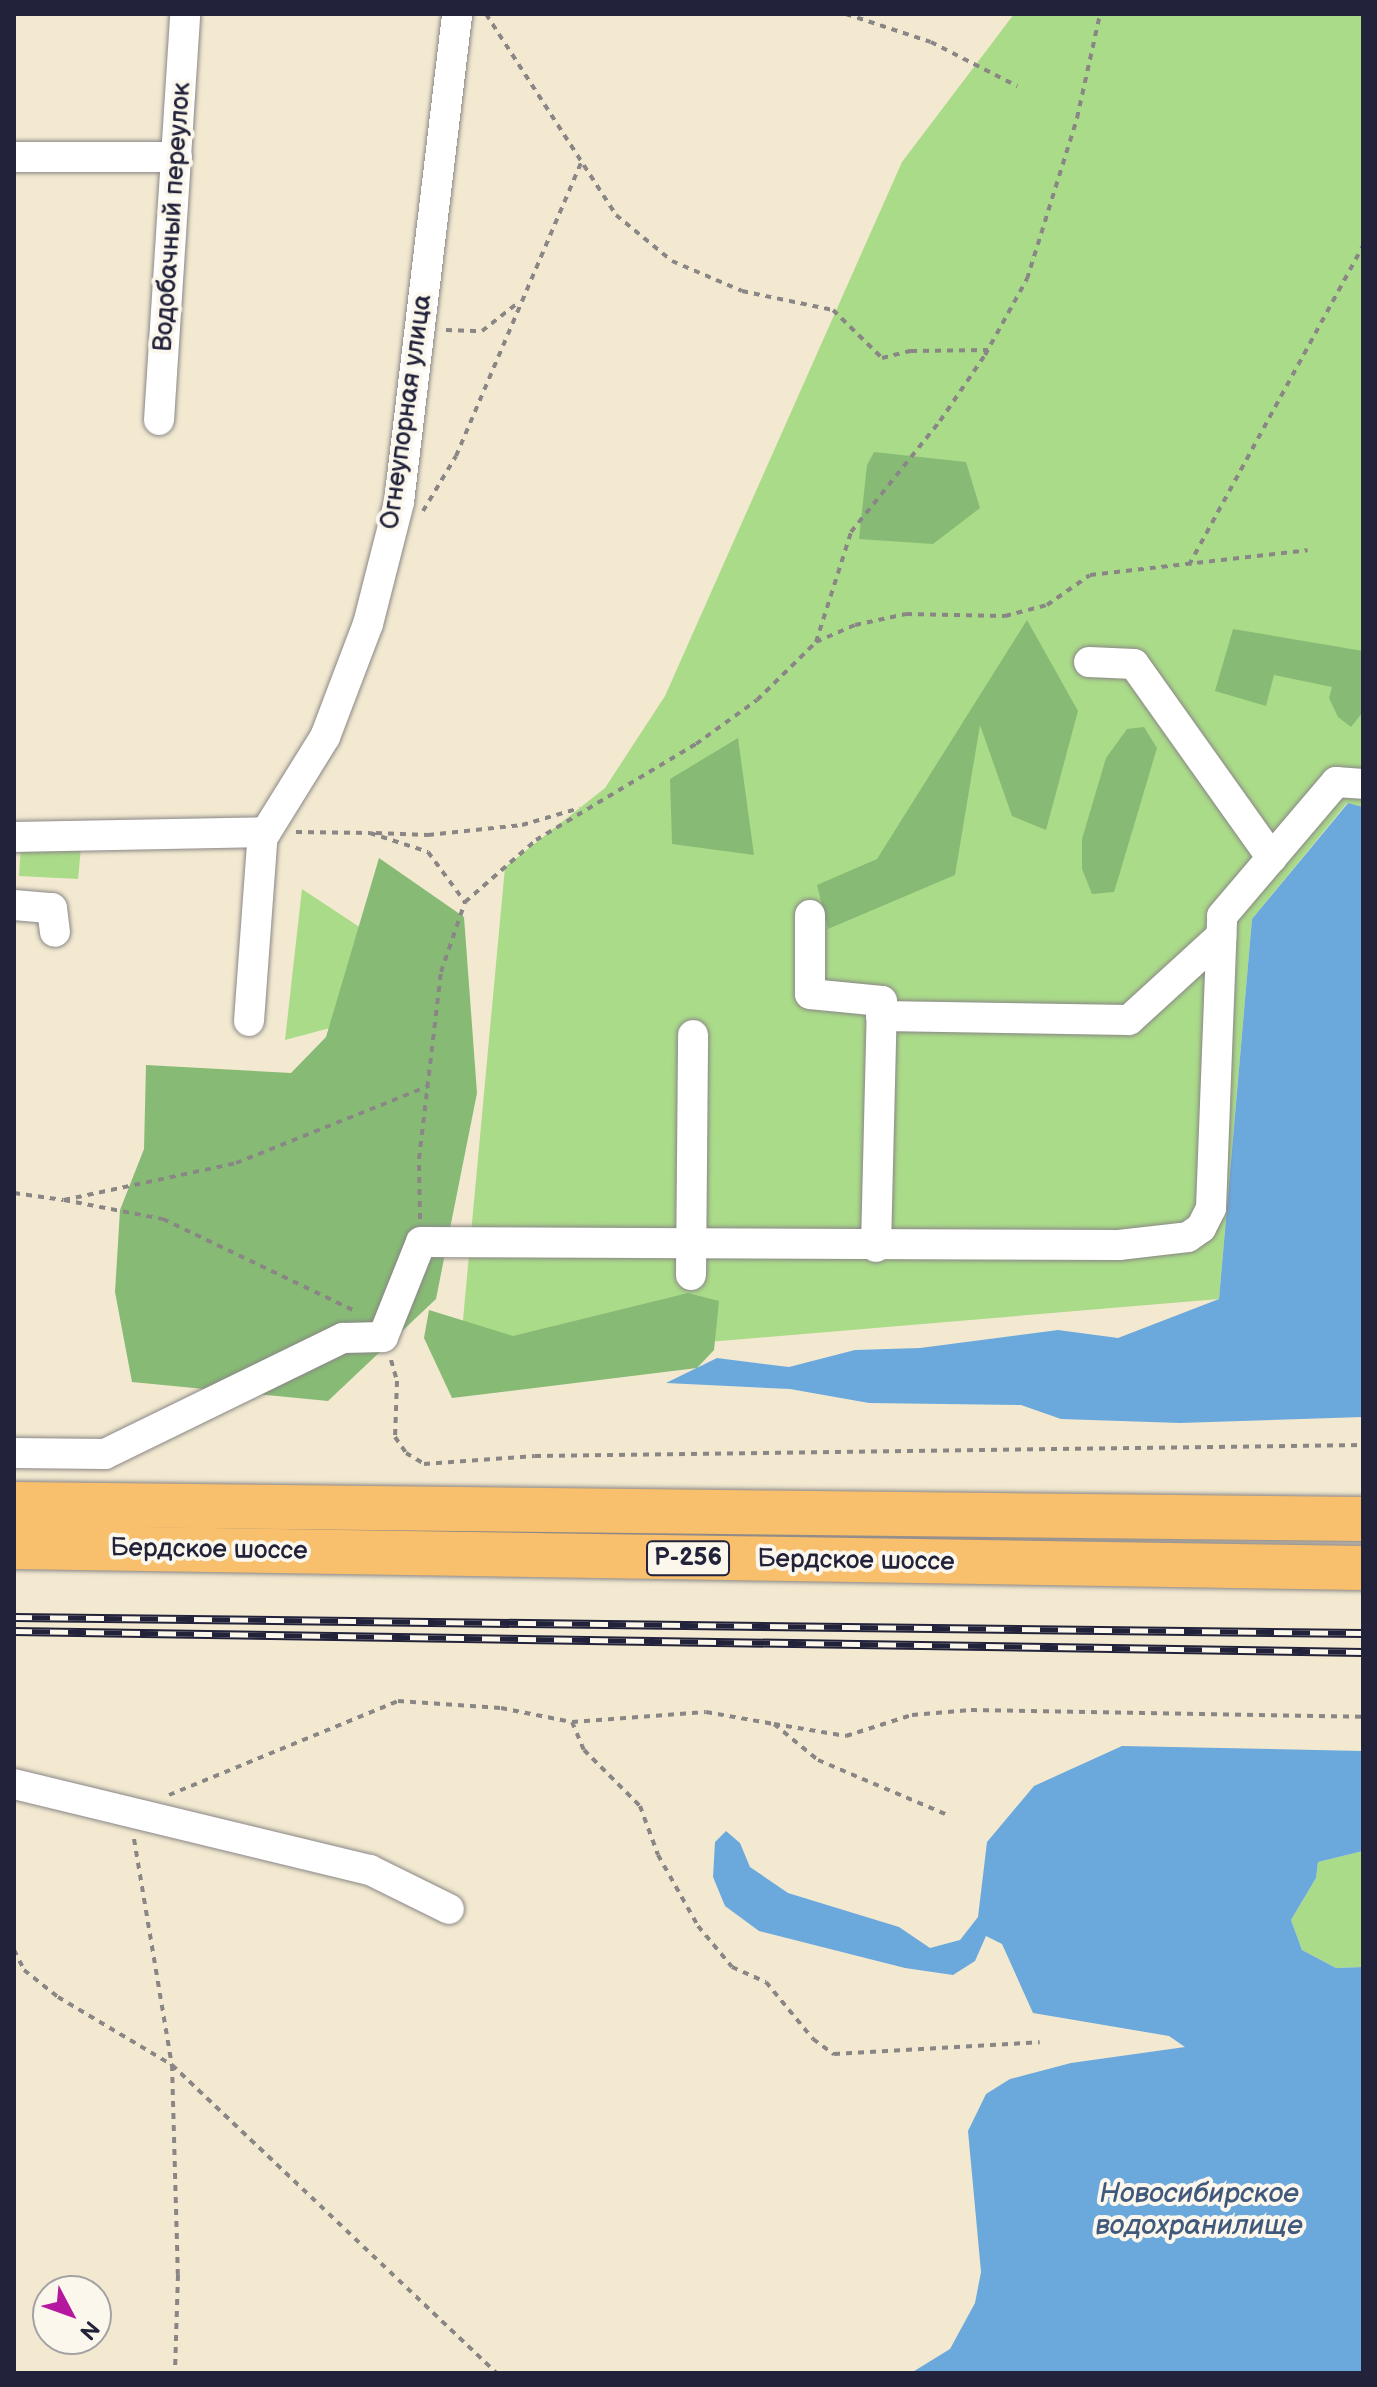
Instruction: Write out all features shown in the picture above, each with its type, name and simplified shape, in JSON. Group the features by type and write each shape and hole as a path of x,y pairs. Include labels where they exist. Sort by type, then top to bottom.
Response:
{"highway":[{"name":"Бердское шоссе","path":"14,1504 1363,1519"},
{"name":"Бердское шоссе","path":"14,1547 1363,1568"}],"street":[{"name":"Водобачный переулок","path":"159,420 185,14"},
{"name":"Огнеупорная улица","path":"265,832 325,737 368,624 399,502 457,14"},
{"path":"14,157 177,157"},
{"path":"1089,662 1134,664 1272,858"},
{"path":"14,1453 105,1454 343,1338 383,1337 421,1242 876,1247 1119,1245 1160,1243 1201,1228 1211,1208 1222,916 1336,782 1363,784"},
{"path":"14,837 265,832 249,1021"},
{"path":"14,905 52,908 55,932"},
{"path":"810,915 810,994 882,1001 876,1247"},
{"path":"881,1016 1129,1020 1221,936"},
{"path":"691,1275 693,1035"},
{"path":"14,1784 129,1815 370,1870 449,1909"}],"path":[{"path":"486,14 616,215 672,261 742,291 833,310 882,358 911,351 988,350"},
{"path":"846,14 931,42 1017,86"},
{"path":"816,642 851,532 940,421 988,350 1027,279 1077,118 1100,14"},
{"path":"416,519 456,456 582,160"},
{"path":"1189,565 1363,246"},
{"path":"421,313 442,329 482,331 519,302"},
{"path":"421,1242 419,1159 441,972 465,902 536,840 696,744 757,700 816,642 855,625 906,614 1005,616 1047,605 1090,575 1308,550"},
{"path":"265,832 428,835 522,825 587,807"},
{"path":"370,833 428,852 465,902"},
{"path":"64,1200 236,1163 429,1086"},
{"path":"14,1193 163,1219 351,1306 383,1337 397,1381 395,1437 406,1453 424,1464 535,1456 1363,1445"},
{"path":"175,2373 178,2275 172,2065 129,1815 222,1769 309,1742 398,1701 501,1708 572,1722 706,1712 846,1736 912,1715 971,1710 1363,1717"},
{"path":"572,1722 584,1750 640,1806 664,1866 698,1926 732,1967 766,1982 813,2039 834,2054 1040,2042"},
{"path":"774,1724 818,1760 950,1816"},
{"path":"14,1950 24,1970 58,1997 172,2065 497,2373"}],"green space":[{"path":"1014,14 1363,14 1363,807 1347,803 1252,919 1219,1299 459,1363 505,867 605,788 665,696 902,162"},
{"path":"874,452 966,462 980,508 933,544 859,539 867,465"},
{"path":"1027,620 1078,711 1046,830 1012,816 980,725 955,875 828,929 817,885 877,859"},
{"path":"1233,629 1363,651 1363,712 1351,727 1338,717 1329,698 1332,687 1274,675 1266,706 1215,691"},
{"path":"1144,727 1157,748 1114,892 1092,894 1082,869 1082,839 1106,758 1127,729"},
{"path":"738,738 754,855 672,844 670,779"},
{"path":"21,845 81,847 78,879 19,876"},
{"path":"379,858 464,917 477,1093 436,1299 328,1401 132,1382 115,1292 120,1210 144,1149 146,1065 291,1073 326,1037"},
{"path":"302,889 379,940 360,1020 285,1040"},
{"path":"688,1293 719,1301 714,1350 697,1368 452,1398 424,1338 429,1310 513,1336"},
{"path":"1363,1851 1363,1967 1336,1968 1302,1950 1291,1920 1316,1878 1318,1862"}],"water":[{"path":"1348,803 1363,807 1363,1417 1180,1423 1061,1419 1021,1405 869,1403 790,1389 666,1383 717,1358 789,1367 855,1350 920,1348 1058,1330 1118,1338 1219,1299 1252,919"},
{"name":"Новосибирское водохранилище","path":"1122,1746 1363,1751 1363,1851 1318,1862 1316,1878 1291,1920 1302,1950 1336,1968 1363,1967 1363,2373 911,2373 950,2349 975,2303 981,2272 968,2131 986,2094 1010,2079 1071,2063 1185,2047 1169,2036 1033,2013 1002,1944 986,1936 975,1961 953,1975 905,1968 759,1931 725,1906 713,1877 715,1842 726,1831 740,1843 750,1867 788,1893 899,1927 930,1948 960,1940 978,1917 987,1842 1034,1786"}],"railway":[{"path":"14,1617 1363,1633"},
{"path":"14,1631 1363,1652"}]}
